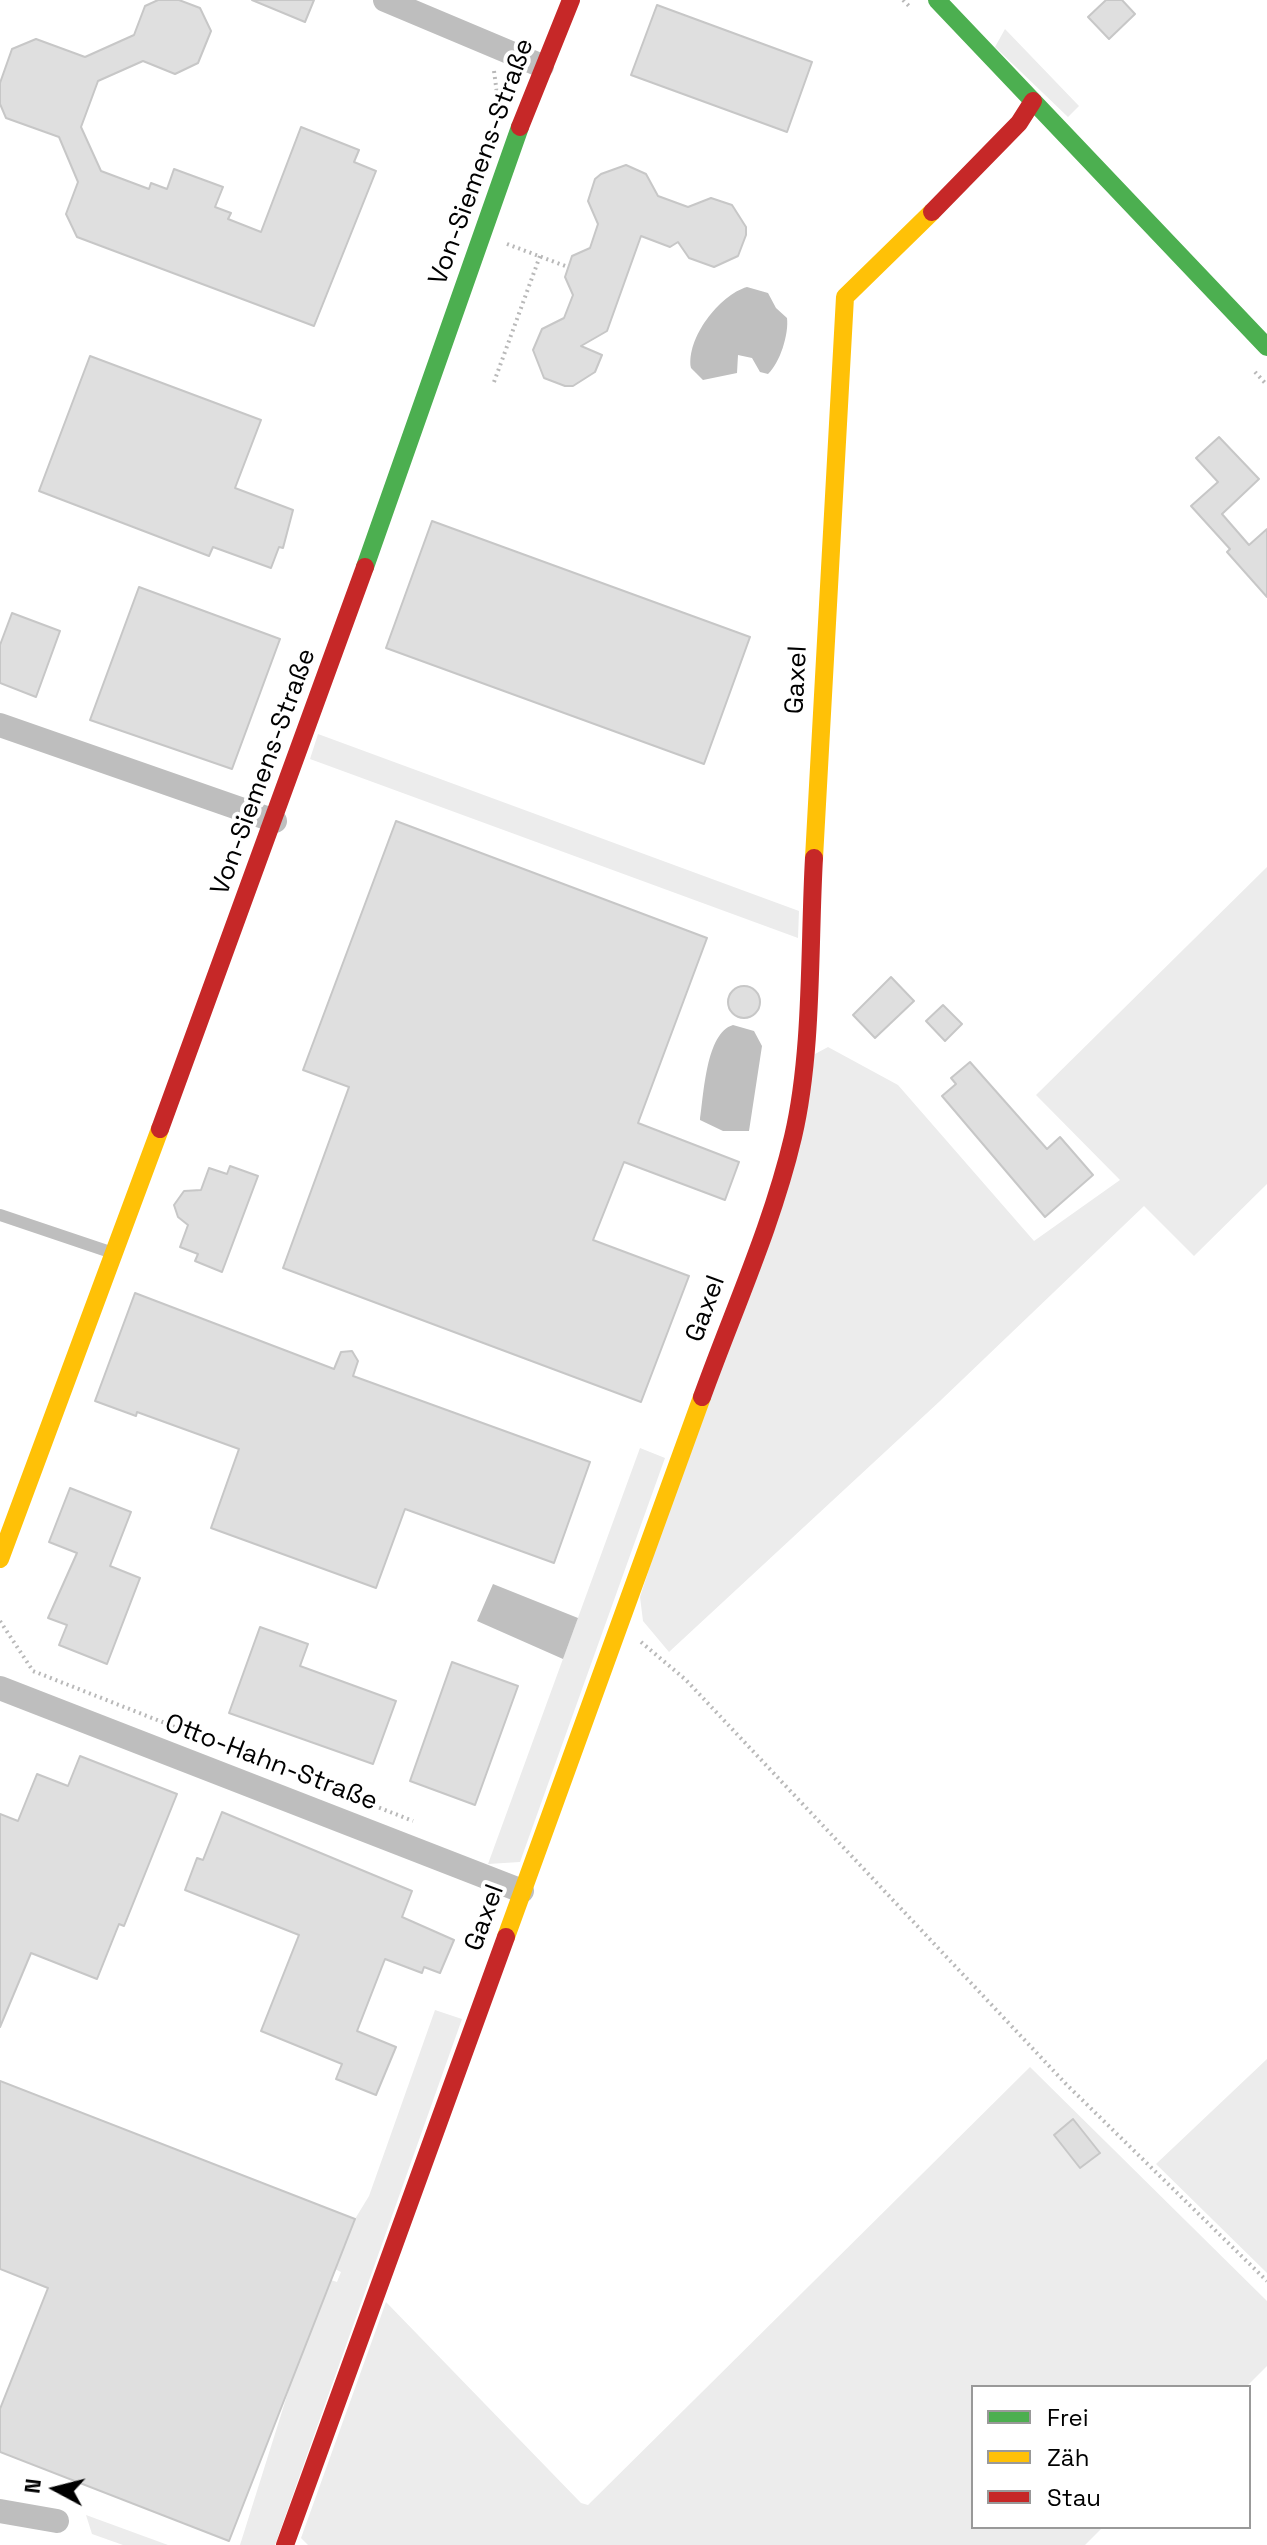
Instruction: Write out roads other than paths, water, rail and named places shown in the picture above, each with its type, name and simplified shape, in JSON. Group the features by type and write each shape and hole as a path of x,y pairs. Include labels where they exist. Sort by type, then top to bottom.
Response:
{"street":[{"path":"385,0 542,66"},
{"name":"Von-Siemens-Straße","path":"0,1559 275,821 542,66 571,0"},
{"path":"937,0 1267,347"},
{"name":"Gaxel","path":"285,2545 773,1202 798,1108 845,297 979,167 1019,123 1033,101"},
{"path":"0,725 275,821"},
{"name":"Otto-Hahn-Straße","path":"0,1688 522,1891"},
{"path":"0,2511 57,2521"}],"lane":[{"path":"0,1215 116,1254"}]}
